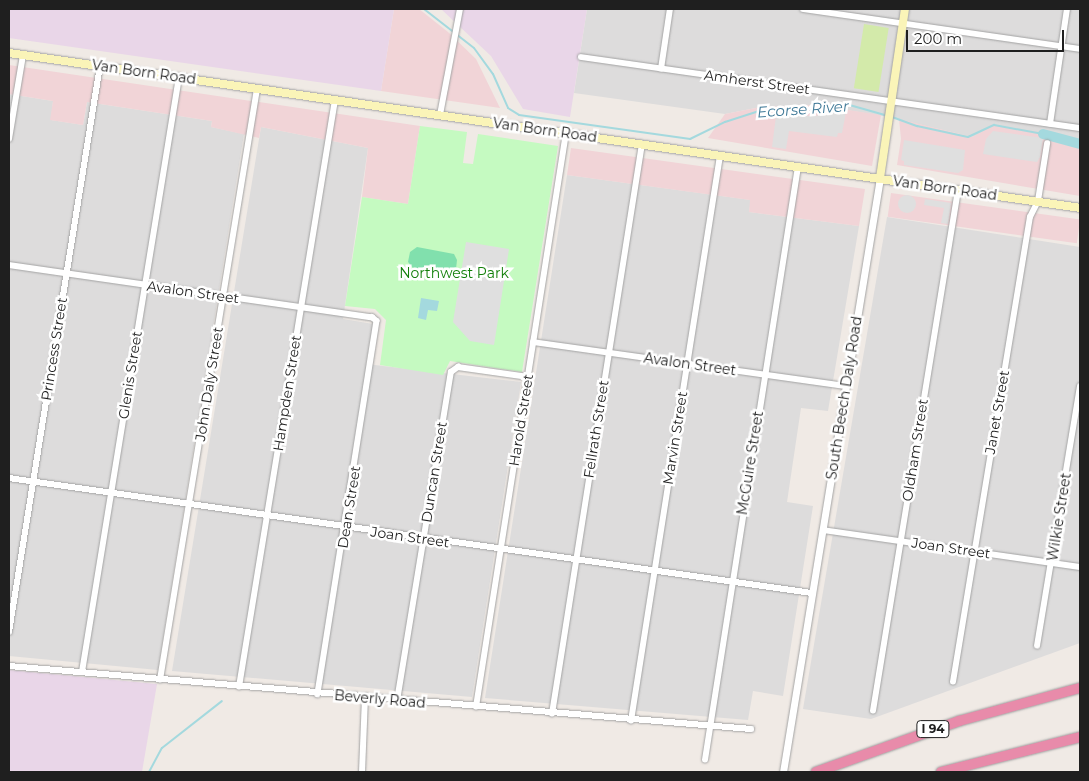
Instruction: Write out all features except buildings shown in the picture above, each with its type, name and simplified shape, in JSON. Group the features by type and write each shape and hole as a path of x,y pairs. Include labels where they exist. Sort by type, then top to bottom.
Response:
{"highway":[{"name":"I 94","path":"816,772 959,721 1080,688"},
{"path":"941,772 1080,737"}],"main road":[{"name":"South Beech Daly Road","path":"880,178 905,9"},
{"name":"Van Born Road","path":"9,53 1080,208"}],"street":[{"path":"440,115 460,9"},
{"path":"661,68 670,9"},
{"path":"803,9 1080,49"},
{"path":"1050,124 1067,9"},
{"path":"9,139 23,55"},
{"name":"Amherst Street","path":"581,57 1080,128"},
{"name":"Princess Street","path":"9,632 100,66"},
{"name":"Glenis Street","path":"82,672 179,78"},
{"name":"John Daly Street","path":"160,680 257,89"},
{"name":"Hampden Street","path":"239,687 335,100"},
{"name":"Harold Street","path":"476,707 566,133"},
{"name":"Fellrath Street","path":"552,714 642,144"},
{"name":"Janet Street","path":"953,682 1029,224 1038,201 1047,144"},
{"name":"Marvin Street","path":"631,720 720,156"},
{"name":"McGuire Street","path":"704,760 798,167"},
{"name":"South Beech Daly Road","path":"783,772 880,178"},
{"name":"Oldham Street","path":"873,711 958,190"},
{"name":"Avalon Street","path":"9,265 372,317 377,321"},
{"name":"Dean Street","path":"318,694 377,321"},
{"name":"Avalon Street","path":"533,342 846,386"},
{"name":"Duncan Street","path":"397,701 451,372 458,367 528,377"},
{"name":"Wilkie Street","path":"1037,646 1080,387"},
{"name":"Joan Street","path":"9,478 812,594"},
{"name":"Joan Street","path":"823,530 1080,566"},
{"name":"Beverly Road","path":"9,666 710,728 751,730"},
{"path":"362,772 365,698"}],"shaded area":[{"path":"9,9 394,9 381,91 9,38"},
{"path":"394,9 419,9 448,32 476,59 500,108 381,91"},
{"path":"441,9 587,9 570,117 523,109 491,56"},
{"path":"587,9 1080,9 1080,140 982,133 972,137 889,117 816,105 761,107 725,114 574,93"},
{"path":"9,65 420,126 408,204 362,197 368,148 261,127 259,138 211,127 212,121 87,102 83,125 50,120 53,101 9,94"},
{"path":"9,94 53,101 51,120 83,125 87,102 212,121 211,127 244,134 158,670 9,656"},
{"path":"816,105 881,115 872,166 708,138 725,114 761,107"},
{"path":"838,111 846,112 842,133 838,133 837,137 789,131 786,149 772,147 776,116 815,116"},
{"path":"899,119 972,137 994,125 1080,139 1080,196 897,165 901,139"},
{"path":"261,127 368,148 343,319 373,324 366,364 521,382 472,697 172,671"},
{"path":"993,131 1043,138 1040,157 1037,162 983,154 986,139"},
{"path":"904,140 965,150 963,170 958,173 904,165 904,161 901,160"},
{"path":"571,148 865,189 859,226 749,212 750,200 567,175"},
{"path":"567,175 751,200 749,212 859,226 828,411 801,408 787,502 813,506 783,696 753,691 748,720 485,698"},
{"path":"891,193 1080,220 1077,243 888,217"},
{"path":"907,195 913,198 916,204 913,210 907,213 901,210 898,204 901,198"},
{"path":"925,199 951,203 948,224 941,223 944,208 924,205"},
{"path":"887,217 1080,247 1080,643 871,719 803,709"},
{"path":"466,242 509,249 494,345 470,341 453,322"},
{"path":"9,670 157,684 142,772 9,772"}],"green space":[{"path":"864,24 889,28 879,92 854,88"},
{"name":"Northwest Park","path":"420,126 467,132 463,163 473,164 478,134 558,146 522,372 450,361 443,375 380,365 386,320 375,309 345,306 362,197 408,204"},
{"path":"417,247 454,254 457,260 456,269 448,274 413,268 408,262 410,252"}],"water":[{"path":"421,298 439,301 437,311 428,310 426,320 418,318"}],"waterway":[{"name":"Ecorse River","path":"424,9 474,48 493,74 508,108 519,115 690,139 725,122 762,110 817,109 846,104 888,116"},
{"name":"Ecorse River","path":"892,117 917,126 968,137 994,125 1043,134"},
{"name":"Ecorse River","path":"1043,134 1080,144"},
{"path":"149,772 162,748 222,701"}]}
